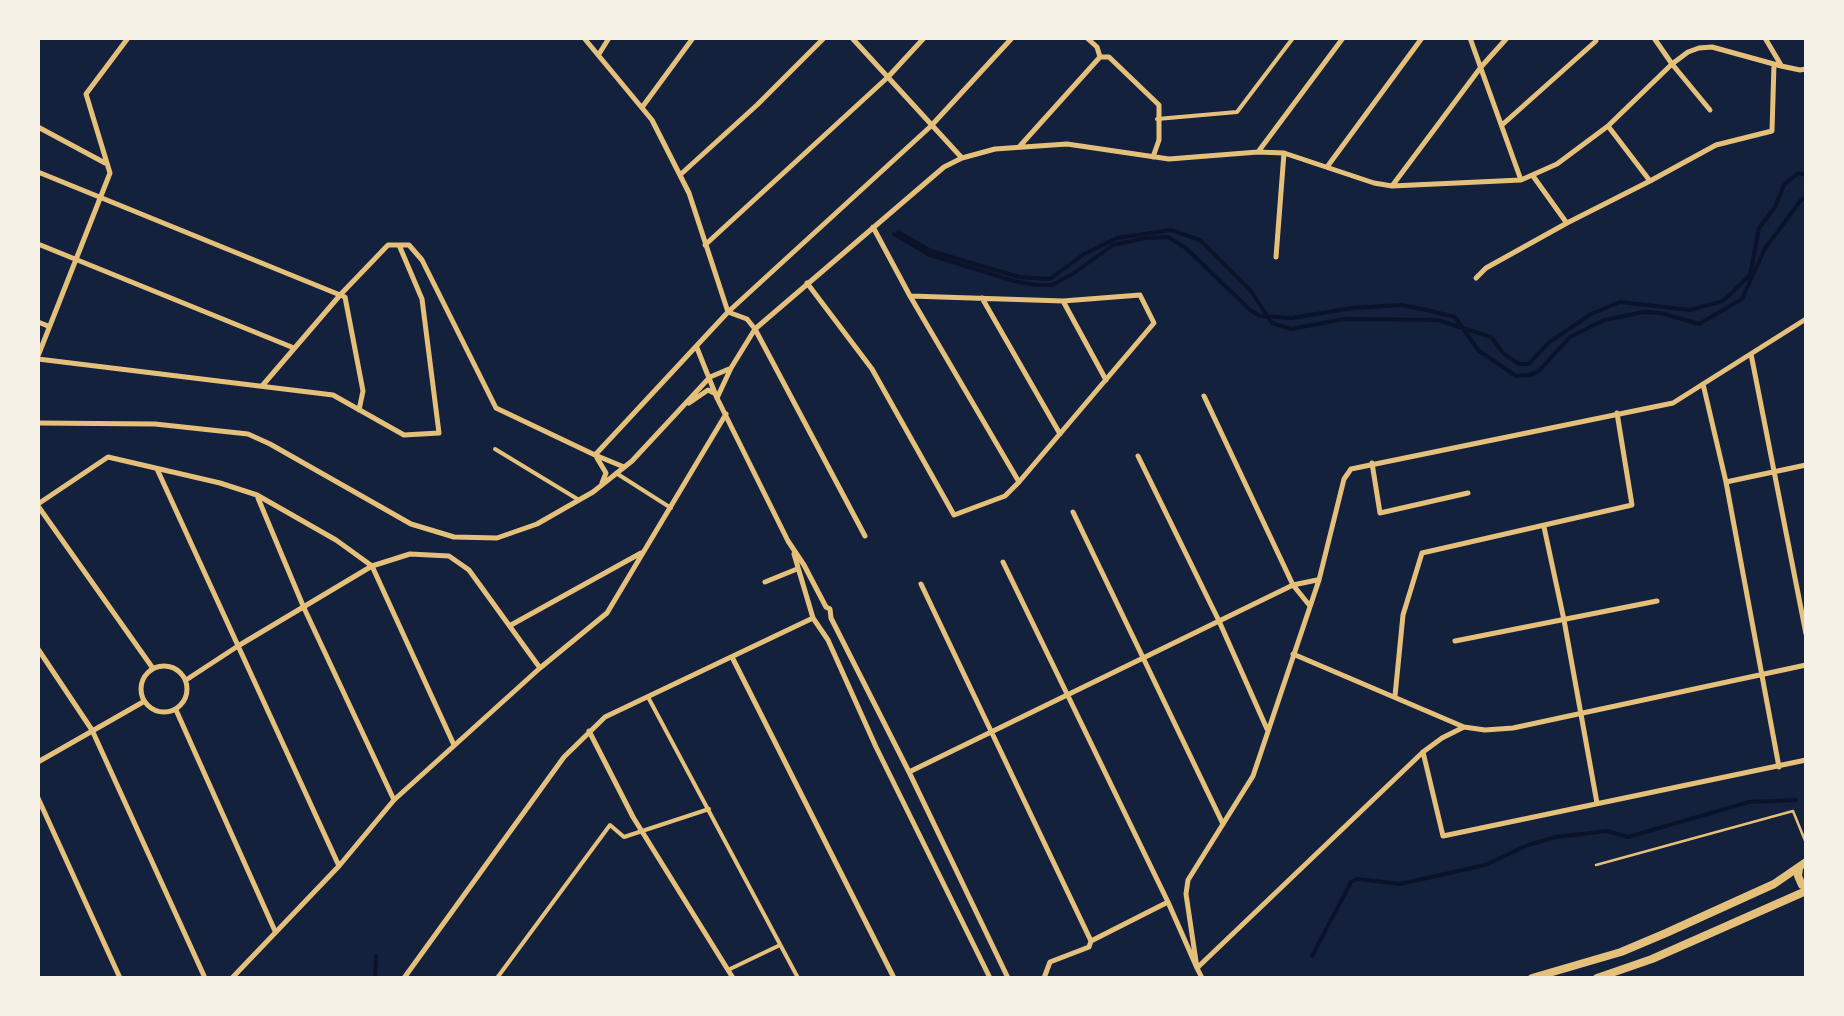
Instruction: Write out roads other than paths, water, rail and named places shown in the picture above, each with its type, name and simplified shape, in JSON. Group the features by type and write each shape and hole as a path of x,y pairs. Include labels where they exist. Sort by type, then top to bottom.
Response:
{"main road":[{"path":"1598,978 1652,959 1806,889 1798,876 1803,865"},
{"path":"1529,978 1622,952 1666,934 1774,884 1803,865"}],"street":[{"path":"128,38 86,94 110,172 38,357 333,395 404,435 439,433 422,298 400,245"},
{"path":"584,38 643,106 689,192 728,312 746,319 755,329 865,536"},
{"path":"598,54 610,38"},
{"path":"643,106 693,38"},
{"path":"680,175 824,38"},
{"path":"852,38 962,158"},
{"path":"705,246 888,77 924,38"},
{"path":"594,456 728,312 932,126 1012,38"},
{"path":"1087,38 1097,47 1100,57"},
{"path":"1159,118 1237,112 1293,38"},
{"path":"1258,152 1343,38"},
{"path":"1328,167 1422,38"},
{"path":"1470,38 1521,180"},
{"path":"1392,186 1507,38"},
{"path":"1654,38 1710,110"},
{"path":"1476,278 1486,268 1566,223 1716,144 1772,131 1778,65 1765,38"},
{"path":"1502,125 1596,41"},
{"path":"717,396 755,329 944,167 962,158 995,149 1066,144 1169,158 1284,153 1392,186 1521,180 1557,164 1608,126 1688,52 1712,47 1800,70 1806,68"},
{"path":"1019,147 1100,57 1109,57 1159,105 1159,140 1153,157"},
{"path":"1608,126 1650,181"},
{"path":"38,127 107,164"},
{"path":"1276,257 1284,153"},
{"path":"38,172 341,294 345,297 363,392 359,410"},
{"path":"1534,176 1566,223"},
{"path":"873,227 1019,482"},
{"path":"38,244 294,348"},
{"path":"262,386 388,244 409,245 422,260 496,408 624,467"},
{"path":"808,283 872,369 954,515 1004,496 1019,482 1154,324 1140,295 1064,301 910,296"},
{"path":"982,298 1060,434"},
{"path":"1064,301 1106,380"},
{"path":"1197,968 1186,894 1188,880 1253,776 1319,580 1344,479 1351,469 1674,403 1806,319"},
{"path":"38,322 48,326"},
{"path":"696,348 793,551 832,614 1008,978"},
{"path":"1751,354 1806,634"},
{"path":"38,424 155,424 248,434 412,524 454,537 497,538 537,524 601,486 632,462 710,377 731,368"},
{"path":"1703,384 1726,482 1779,766"},
{"path":"686,404 708,390 717,396"},
{"path":"1204,396 1293,585 1310,606"},
{"path":"1395,696 1403,615 1422,553 1632,505 1617,413"},
{"path":"232,978 339,866 394,800 607,613 726,414"},
{"path":"495,449 579,500"},
{"path":"594,456 606,473 601,486"},
{"path":"1138,456 1267,728"},
{"path":"152,667 38,505 108,457 257,495 336,540 372,566 454,745"},
{"path":"1372,463 1380,513 1468,493"},
{"path":"1726,482 1806,465"},
{"path":"157,469 339,866"},
{"path":"616,473 671,508"},
{"path":"257,495 304,608 394,800"},
{"path":"1073,512 1222,824"},
{"path":"1544,527 1597,803"},
{"path":"793,551 813,616 990,978"},
{"path":"510,625 644,552"},
{"path":"186,680 372,566 410,554 449,556 469,570 540,668"},
{"path":"1003,562 1202,978"},
{"path":"765,582 797,569"},
{"path":"909,772 1293,585 1319,580"},
{"path":"920,584 1090,941 1089,947 1050,962 1044,978"},
{"path":"1455,641 1657,601"},
{"path":"404,978 564,757 605,717 813,616 816,608 826,607"},
{"path":"819,624 831,618"},
{"path":"38,649 92,730 205,978"},
{"path":"1293,654 1464,728 1484,730 1513,728 1806,665"},
{"path":"732,657 894,978"},
{"path":"152,667 174,667 186,680 188,692 176,710"},
{"path":"152,667 140,683 143,702 155,712 176,710"},
{"path":"648,697 798,978"},
{"path":"38,762 143,702"},
{"path":"176,710 276,931"},
{"path":"1197,968 1422,752 1464,728"},
{"path":"590,731 642,832 733,978"},
{"path":"1422,752 1443,836 1806,760"},
{"path":"38,798 120,978"},
{"path":"497,978 610,826 624,837 709,809"},
{"path":"1090,941 1168,902"},
{"path":"728,970 780,946"}],"lane":[{"path":"1596,866 1793,811 1806,843"}],"waterway":[{"path":"898,232 931,251 1019,277 1050,279 1084,254 1117,238 1171,230 1200,240 1251,291 1272,323 1291,329 1344,319 1438,320 1491,337 1504,354 1519,364 1529,364 1548,343 1591,314 1620,302 1690,310 1723,301 1750,275 1759,228 1775,207 1784,185 1798,173 1806,175"},
{"path":"894,234 930,255 1035,285 1052,285 1113,245 1168,237 1186,248 1260,316 1292,318 1401,305 1427,310 1455,317 1478,350 1516,376 1538,372 1570,337 1604,320 1644,312 1699,324 1742,299 1764,250 1806,197"},
{"path":"1312,956 1351,882 1357,879 1400,884 1485,865 1556,837 1607,831 1628,837 1749,802 1796,800"},
{"path":"375,978 376,956"}]}
